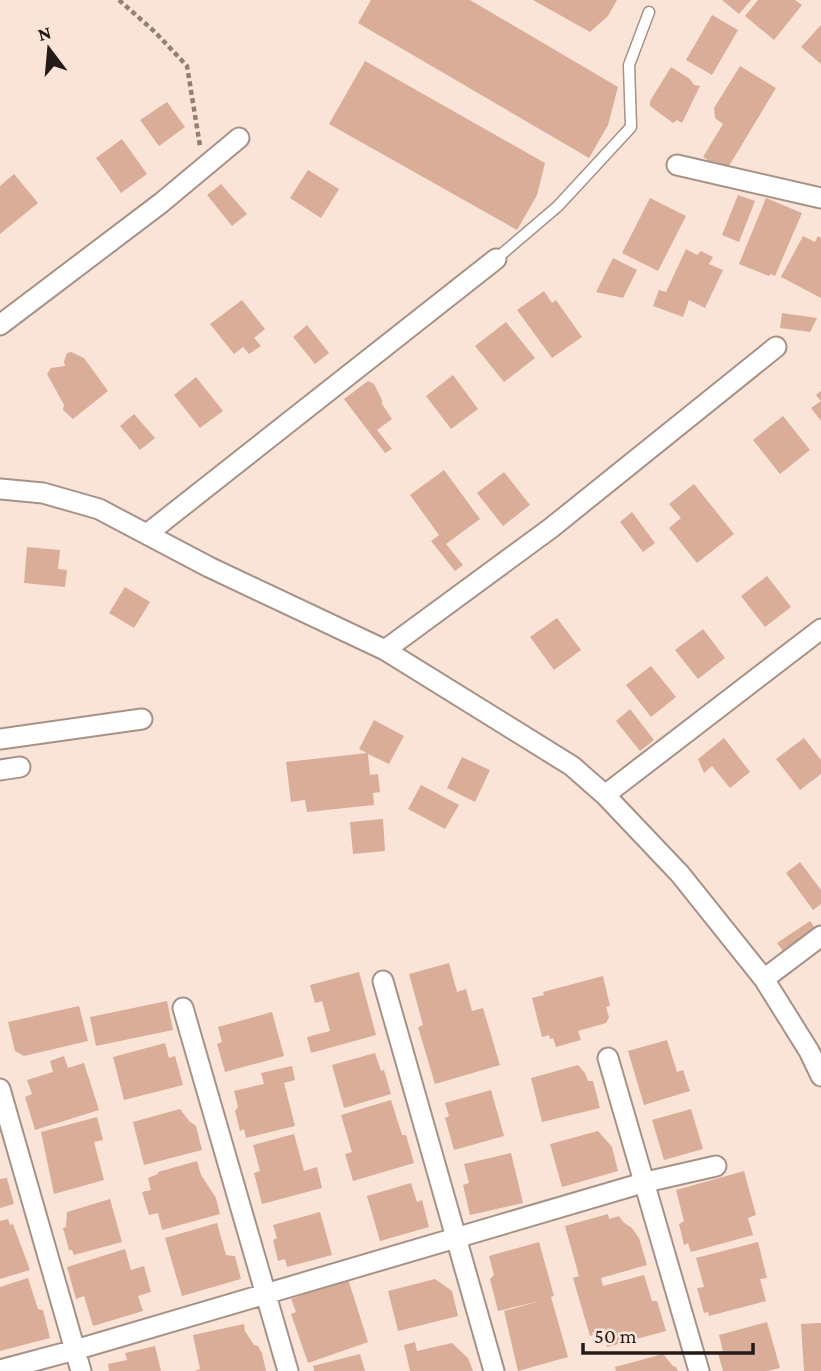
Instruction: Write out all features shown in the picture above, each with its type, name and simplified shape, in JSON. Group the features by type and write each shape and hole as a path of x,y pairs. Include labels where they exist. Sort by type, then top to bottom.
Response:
{"street":[{"path":"0,325 161,203 239,138"},
{"path":"677,165 821,198"},
{"path":"147,534 496,259"},
{"path":"385,650 551,528 776,347"},
{"path":"0,489 43,493 99,509 209,567 385,650 572,766 605,795 680,874 764,979 809,1051 821,1076"},
{"path":"605,795 821,629"},
{"path":"0,739 142,719"},
{"path":"0,770 20,767"},
{"path":"764,979 821,936"},
{"path":"383,981 494,1371"},
{"path":"183,1008 288,1371"},
{"path":"608,1058 699,1371"},
{"path":"0,1089 81,1371"},
{"path":"0,1370 646,1182 716,1166"}],"lane":[{"path":"496,259 558,206 631,127 629,65 649,12"}],"path":[{"path":"119,0 155,32 187,66 204,167"}],"building":[{"path":"371,0 470,0 618,87 608,125 589,158 358,23"},
{"path":"533,0 617,0 608,16 590,32"},
{"path":"722,0 751,0 739,14"},
{"path":"758,0 795,0 802,5 774,40 745,16"},
{"path":"712,15 738,30 712,75 686,60"},
{"path":"821,25 821,64 801,47"},
{"path":"365,61 545,163 537,195 517,230 329,124"},
{"path":"740,66 776,88 726,171 703,157 723,124 715,118 714,108"},
{"path":"671,67 690,79 694,85 700,86 682,123 677,120 673,123 650,106 650,101"},
{"path":"167,102 185,127 159,146 140,120"},
{"path":"122,139 147,174 121,193 96,158"},
{"path":"308,170 339,189 321,218 290,198"},
{"path":"14,174 38,203 0,234 0,186"},
{"path":"221,184 247,214 232,226 207,195"},
{"path":"738,195 755,201 739,242 722,235"},
{"path":"650,198 686,216 658,271 622,253"},
{"path":"766,198 802,213 775,276 739,264"},
{"path":"803,236 815,242 818,236 821,238 821,298 781,277"},
{"path":"686,249 697,255 701,251 713,257 709,264 723,270 705,308 689,300 683,317 653,306 659,290 666,292"},
{"path":"613,258 637,270 623,298 596,292"},
{"path":"544,291 552,303 556,300 582,337 552,358 517,310"},
{"path":"242,300 265,329 254,338 261,346 249,354 243,347 234,354 210,324"},
{"path":"782,313 817,318 810,332 780,328"},
{"path":"506,322 535,358 504,382 475,346"},
{"path":"307,325 329,353 315,364 293,337"},
{"path":"67,353 84,358 108,391 73,419 63,410 64,405 47,374 51,368 65,366"},
{"path":"453,375 478,409 451,429 426,396"},
{"path":"196,377 223,411 200,428 174,395"},
{"path":"368,381 374,384 392,419 377,430 392,449 385,453 344,399"},
{"path":"821,401 821,421 811,408"},
{"path":"134,414 155,438 140,450 120,426"},
{"path":"783,416 810,450 780,474 753,440"},
{"path":"444,470 480,519 446,544 463,565 455,571 431,541 439,535 410,495"},
{"path":"504,472 530,505 503,526 477,493"},
{"path":"694,484 734,534 697,563 669,528 681,518 669,504"},
{"path":"632,512 655,543 643,552 620,522"},
{"path":"27,547 60,550 58,569 67,570 65,587 24,583"},
{"path":"767,576 791,607 765,627 741,596"},
{"path":"125,587 150,602 134,628 109,613"},
{"path":"557,618 581,650 554,670 530,637"},
{"path":"703,629 725,658 698,679 675,650"},
{"path":"651,666 676,697 651,717 626,685"},
{"path":"630,709 654,740 640,751 616,721"},
{"path":"374,720 404,736 389,764 368,754 370,775 378,774 380,792 373,793 374,805 307,812 305,800 291,802 286,762 367,753 359,749"},
{"path":"724,738 750,772 730,788 712,766 704,773 698,759"},
{"path":"804,738 821,760 821,774 800,790 776,759"},
{"path":"462,757 490,770 475,802 447,788"},
{"path":"421,785 459,805 445,829 408,809"},
{"path":"383,819 385,851 353,854 350,822"},
{"path":"800,862 821,890 821,904 813,910 786,873"},
{"path":"810,921 816,929 783,951 777,943"},
{"path":"449,963 457,992 466,989 472,1011 483,1008 500,1065 435,1084 418,1027 423,1025 409,974"},
{"path":"359,972 376,1035 311,1053 307,1037 330,1031 322,1001 315,1003 310,985"},
{"path":"603,976 610,1006 606,1007 609,1017 606,1023 578,1031 581,1040 556,1047 549,1035 542,1037 532,998 544,995 543,992"},
{"path":"167,1001 173,1030 96,1046 90,1017"},
{"path":"79,1006 88,1041 24,1056 15,1051 8,1022"},
{"path":"272,1012 284,1056 225,1072 217,1044 222,1042 218,1027"},
{"path":"667,1040 677,1072 683,1070 690,1091 644,1105 628,1051"},
{"path":"165,1043 169,1058 175,1056 183,1085 124,1100 113,1057"},
{"path":"375,1053 381,1071 384,1070 391,1094 344,1108 332,1065"},
{"path":"64,1056 68,1068 84,1063 99,1110 35,1130 25,1097 32,1094 27,1080 53,1072 50,1061"},
{"path":"578,1065 588,1081 593,1081 600,1108 542,1122 531,1078"},
{"path":"292,1066 295,1080 284,1083 295,1126 246,1138 244,1129 240,1131 234,1091 264,1084 261,1073"},
{"path":"491,1090 504,1136 454,1150 445,1118 449,1116 445,1103"},
{"path":"391,1100 414,1163 353,1181 345,1154 352,1152 341,1115"},
{"path":"180,1109 196,1126 202,1150 144,1165 133,1122"},
{"path":"691,1109 703,1149 664,1160 652,1120"},
{"path":"97,1117 103,1140 94,1142 104,1180 54,1194 41,1132"},
{"path":"598,1131 612,1147 618,1171 562,1187 550,1144"},
{"path":"294,1134 304,1171 317,1167 322,1188 262,1204 254,1173 260,1171 253,1145"},
{"path":"511,1153 523,1203 470,1215 463,1185 469,1183 464,1164"},
{"path":"197,1161 201,1175 216,1198 220,1214 162,1230 158,1213 149,1215 142,1192 151,1190 148,1178 158,1172"},
{"path":"744,1171 756,1215 748,1218 753,1235 691,1252 688,1243 684,1245 679,1224 684,1221 676,1190"},
{"path":"7,1178 14,1204 0,1208 0,1179"},
{"path":"411,1183 417,1202 422,1200 429,1227 380,1241 367,1196"},
{"path":"110,1199 122,1242 74,1255 72,1250 69,1250 63,1228 66,1227 67,1212"},
{"path":"320,1212 332,1255 287,1267 285,1259 278,1261 273,1240 277,1238 273,1225"},
{"path":"608,1214 609,1219 619,1216 632,1228 639,1238 647,1265 601,1278 603,1286 644,1275 652,1301 657,1301 666,1331 607,1347 603,1332 590,1336 573,1278 579,1276 565,1226"},
{"path":"8,1219 10,1225 13,1224 30,1270 0,1279 0,1221"},
{"path":"217,1223 226,1255 235,1256 241,1279 182,1296 165,1238"},
{"path":"539,1242 568,1357 518,1371 504,1311 540,1301 498,1311 490,1279 494,1275 489,1256"},
{"path":"758,1242 767,1278 760,1279 766,1301 709,1316 708,1312 704,1313 697,1288 704,1287 696,1258"},
{"path":"125,1249 131,1270 144,1266 151,1292 138,1296 143,1311 93,1326 84,1296 76,1299 67,1267"},
{"path":"28,1278 38,1309 43,1310 50,1338 0,1351 0,1287"},
{"path":"348,1279 368,1342 308,1363 291,1314 296,1312 291,1299"},
{"path":"435,1279 452,1291 458,1316 398,1331 388,1291"},
{"path":"767,1322 780,1368 767,1371 723,1371 718,1353 723,1351 719,1335"},
{"path":"821,1323 821,1371 804,1371 801,1324"},
{"path":"244,1324 245,1331 262,1353 266,1371 195,1371 200,1369 193,1335"},
{"path":"415,1342 417,1351 452,1343 468,1358 473,1371 410,1371 404,1345"},
{"path":"155,1346 161,1371 109,1371 108,1364 127,1360 125,1353"},
{"path":"360,1354 365,1371 314,1371 313,1366"},
{"path":"663,1354 678,1371 616,1371 615,1367"}]}
